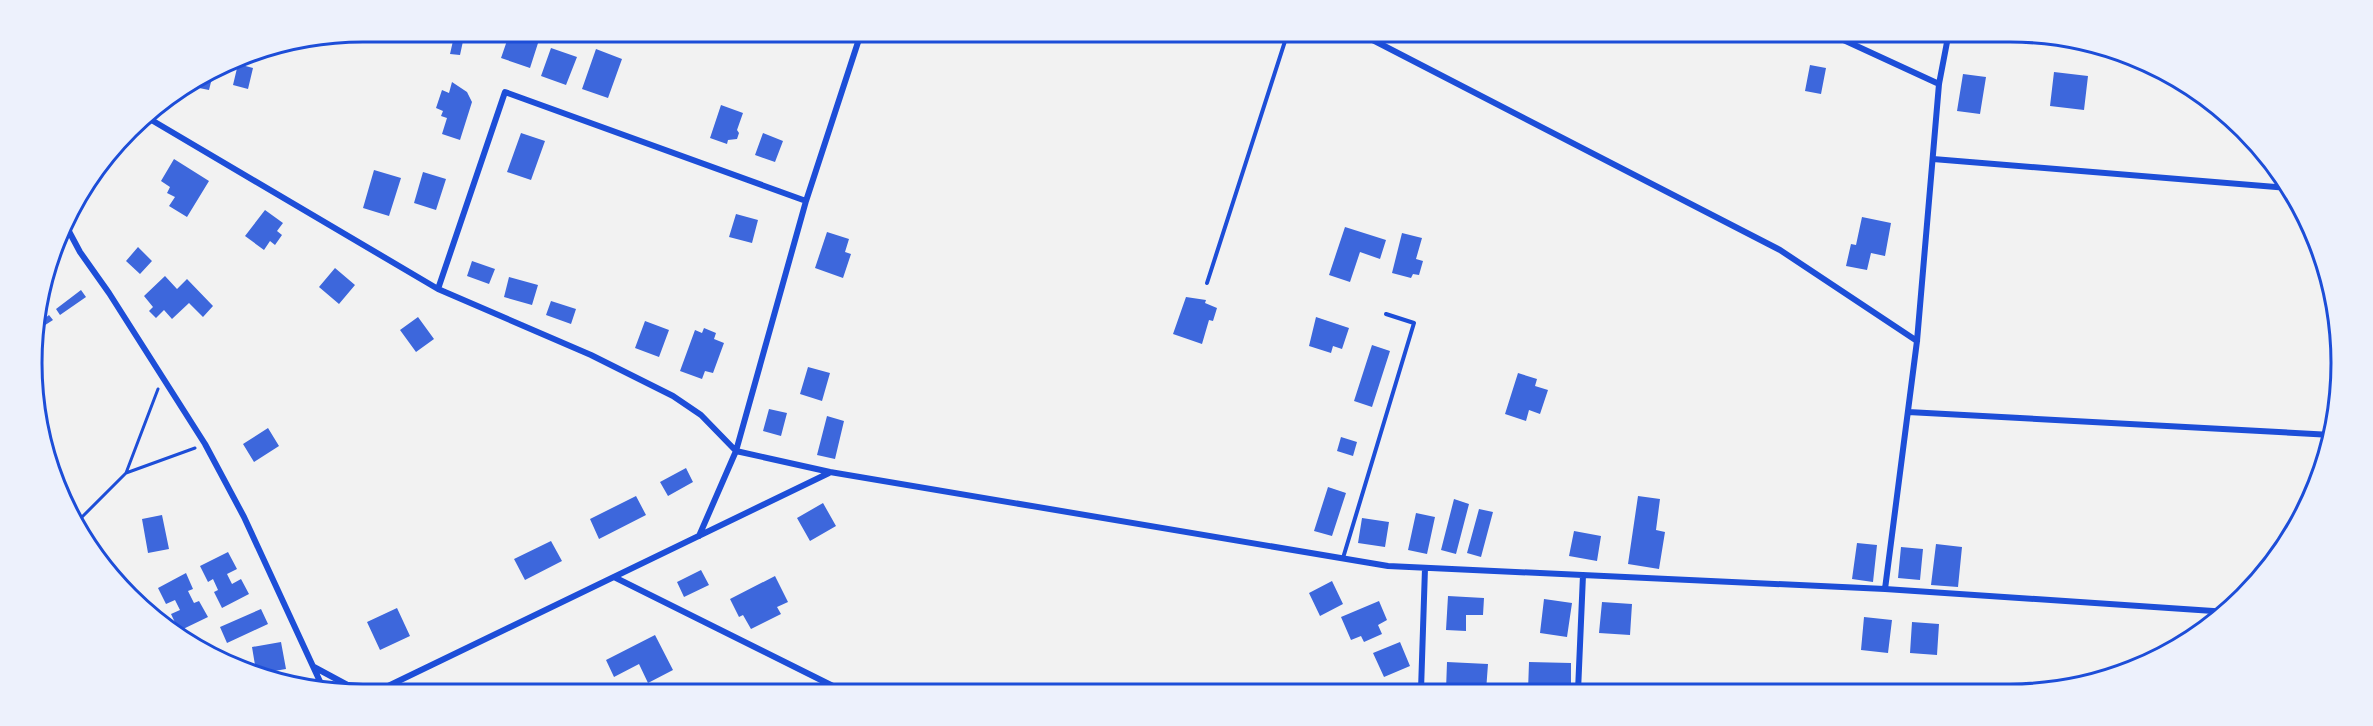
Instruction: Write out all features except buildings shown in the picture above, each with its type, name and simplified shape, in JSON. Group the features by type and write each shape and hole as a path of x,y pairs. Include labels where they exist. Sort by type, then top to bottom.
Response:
{"street":[{"path":"699,536 736,451 806,201 858,42"},
{"path":"1377,42 1780,250 1917,341"},
{"path":"1848,42 1939,84"},
{"path":"1885,589 1917,341 1939,84 1947,42"},
{"path":"438,289 505,92 806,201"},
{"path":"153,121 438,289 638,376 701,415 736,451 830,472 1388,566 1885,589 2214,611"},
{"path":"1933,159 2278,187"},
{"path":"70,232 205,444 244,518 320,681"},
{"path":"1908,412 2323,435"},
{"path":"402,684 830,472"},
{"path":"1420,684 1425,568"},
{"path":"1578,684 1584,575"},
{"path":"614,577 828,684"},
{"path":"314,667 344,683"}],"lane":[{"path":"1207,283 1285,42"},
{"path":"1343,558 1414,323 1386,314"}],"path":[{"path":"82,517 126,473 162,378"},
{"path":"126,473 205,444"}]}
